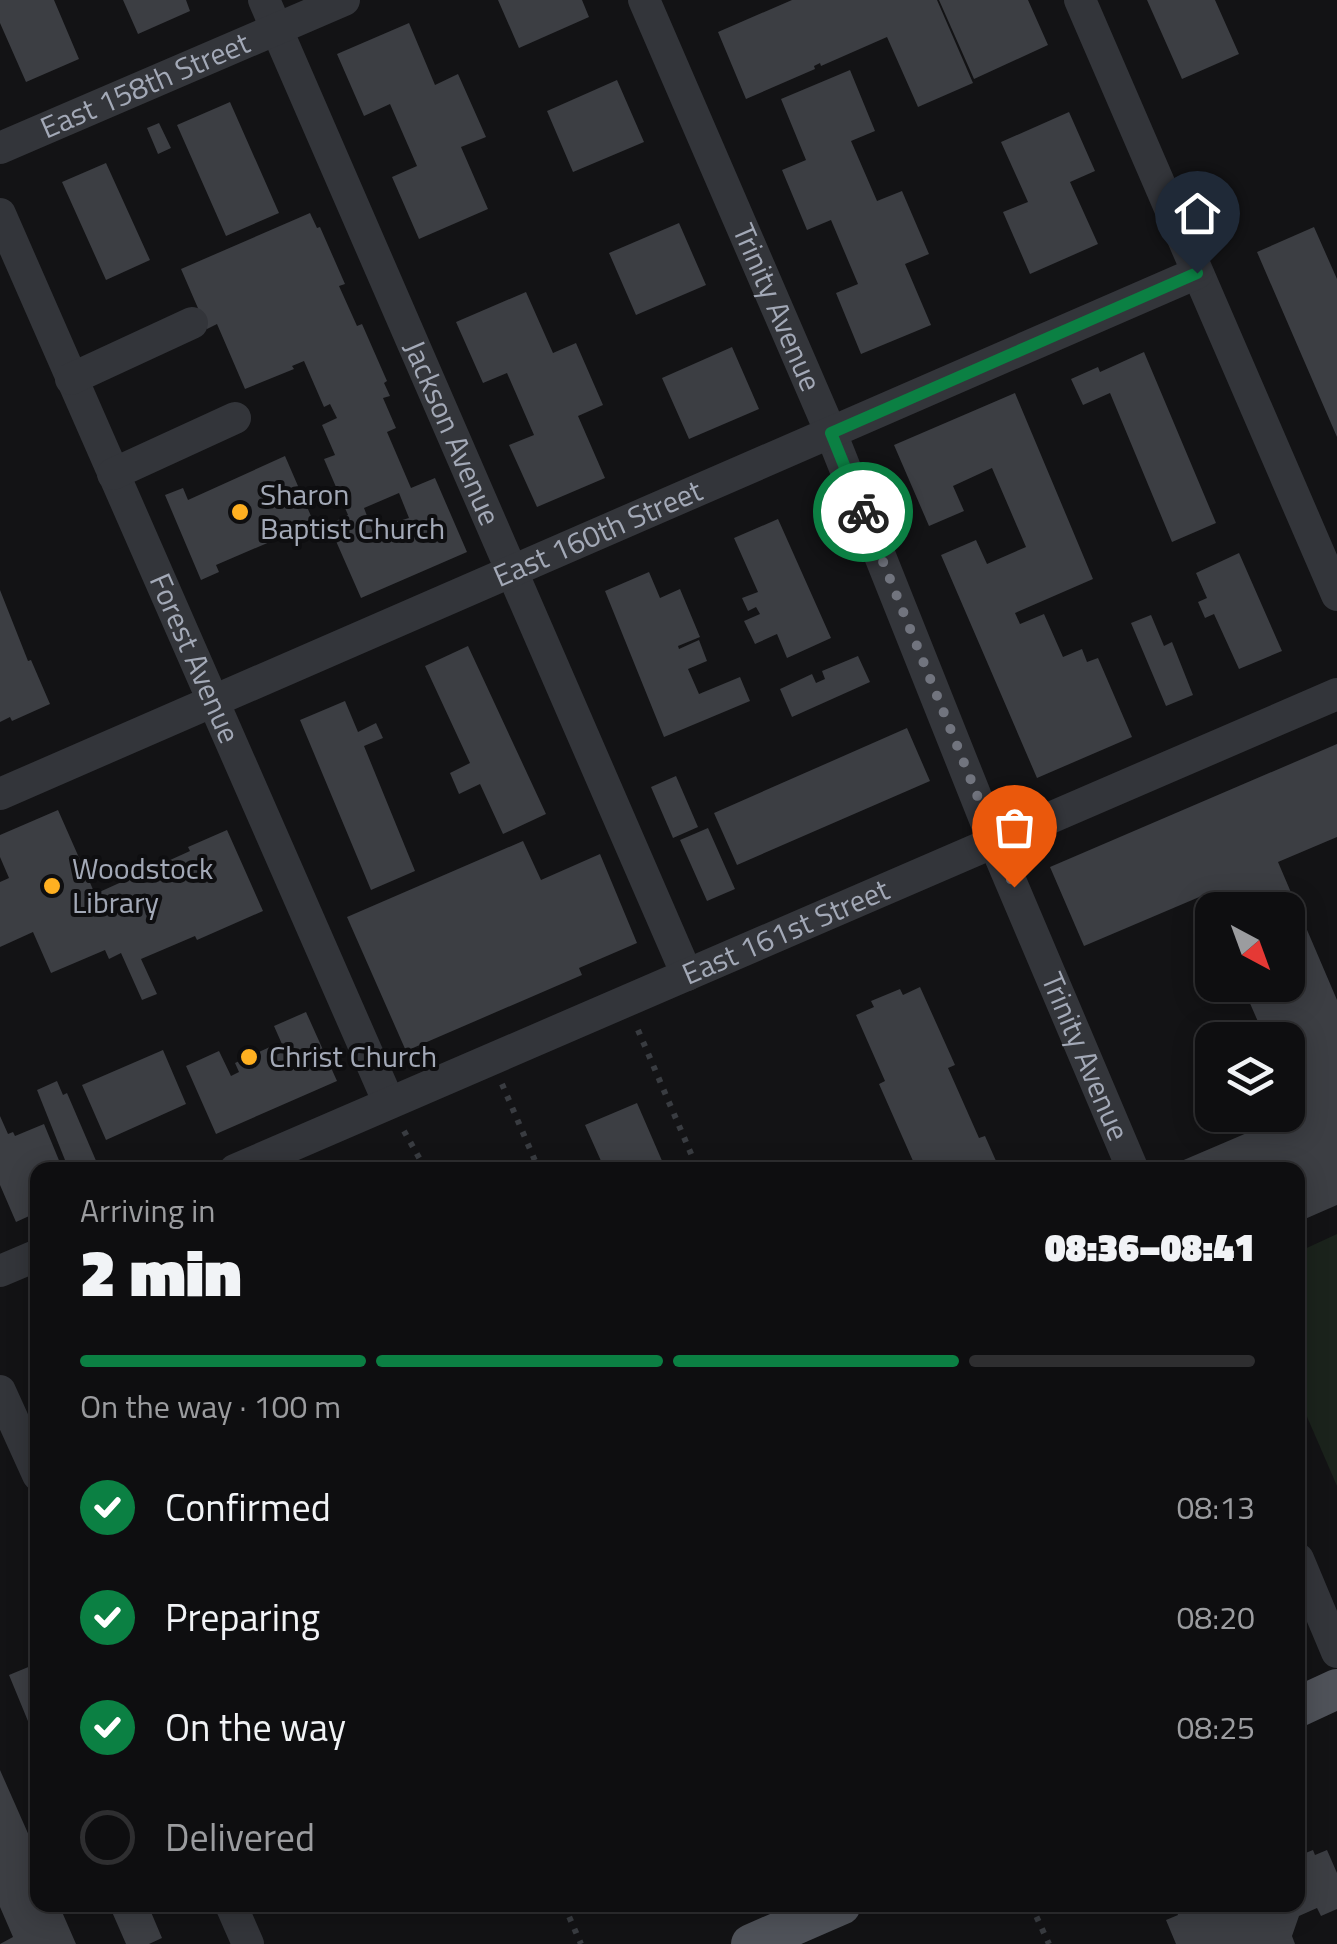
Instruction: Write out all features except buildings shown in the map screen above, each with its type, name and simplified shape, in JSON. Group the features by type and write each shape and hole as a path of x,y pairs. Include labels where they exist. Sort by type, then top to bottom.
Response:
{"main road":[{"path":"1305,1703 1337,1689"},
{"path":"751,1944 825,1912"}],"street":[{"name":"East 158th Street","path":"0,148 271,15 344,0"},
{"name":"Trinity Avenue","path":"644,0 831,433 994,842 1130,1162"},
{"path":"1080,0 1337,595"},
{"name":"Jackson Avenue","path":"271,15 687,974"},
{"name":"Forest Avenue","path":"0,214 389,1104"},
{"name":"East 160th Street","path":"0,794 1197,273"},
{"path":"71,379 192,323"},
{"path":"113,474 235,418"},
{"name":"East 161st Street","path":"254,1162 1337,694"},
{"path":"0,1272 30,1259"},
{"path":"0,1391 30,1457"},
{"path":"1305,1576 1337,1652"},
{"path":"234,1912 248,1944"}],"path":[{"path":"626,1001 695,1162"},
{"path":"491,1059 536,1162"},
{"path":"389,1104 422,1162"},
{"path":"567,1912 581,1944"},
{"path":"1034,1912 1050,1944"}],"shaded area":[{"path":"1337,1234 1337,1486 1305,1412 1305,1249"}],"way so far":[{"path":"863,512 1014,887"}],"place":[{"name":"Sharon Baptist Church","path":"240,512"},
{"name":"Woodstock Library","path":"52,886"},
{"name":"Christ Church","path":"249,1057"}],"route":[{"path":"863,512 831,433 1197,273"}]}
